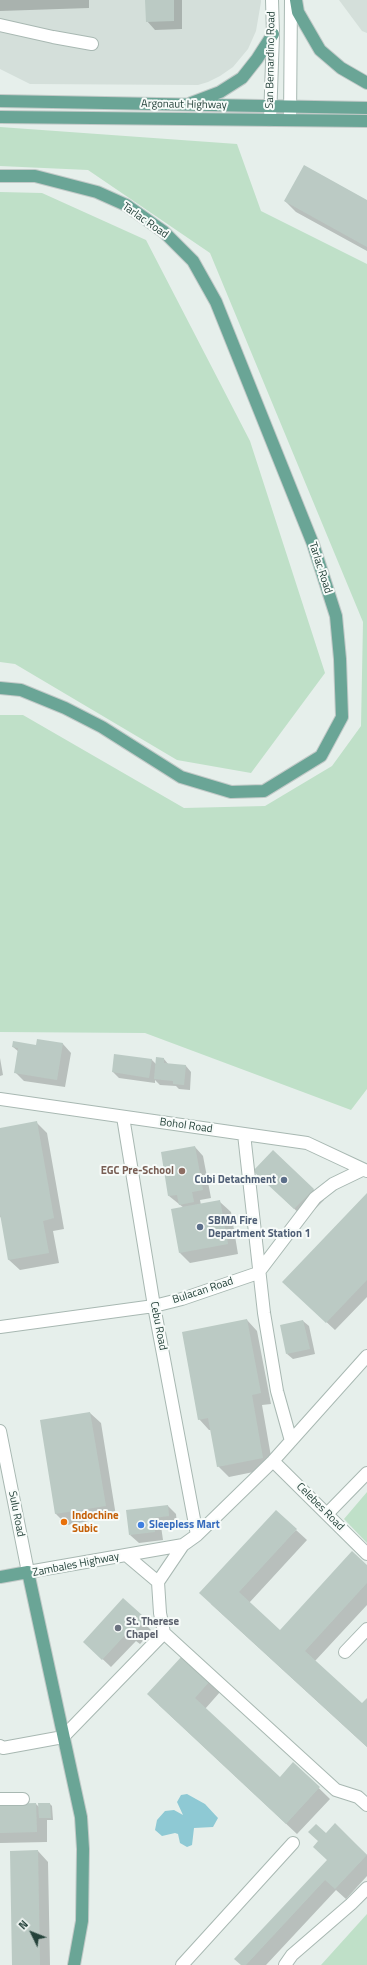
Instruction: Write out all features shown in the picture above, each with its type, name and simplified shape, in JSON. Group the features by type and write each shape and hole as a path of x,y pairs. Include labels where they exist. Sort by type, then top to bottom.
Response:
{"main road":[{"path":"296,0 298,12 320,50 341,68 367,83"},
{"path":"185,105 220,92 242,78 257,60 273,34"},
{"name":"Argonaut Highway","path":"0,101 367,108"},
{"name":"Argonaut Highway","path":"0,117 143,120 367,121"},
{"name":"Tarlac Road","path":"0,176 35,176 97,192 126,205 164,232 193,261 216,302 313,544 336,616 340,660 342,717 321,756 264,791 231,792 181,777 102,727 65,708 21,690 0,688"},
{"path":"0,1578 28,1572"},
{"name":"Zambales Highway","path":"28,1572 81,1817 83,1849 82,1921 74,1965"}],"street":[{"name":"San Bernardino Road","path":"270,120 273,34 272,0"},
{"name":"San Bernardino Road","path":"290,120 291,0"},
{"path":"0,25 92,44"},
{"name":"Bohol Road","path":"0,1099 307,1143 365,1171"},
{"name":"Cebu Road","path":"123,1117 154,1306 197,1535"},
{"path":"244,1134 258,1273 277,1391 291,1441"},
{"path":"258,1273 315,1198 333,1184 365,1171"},
{"name":"Bulacan Road","path":"0,1327 154,1306 182,1299 258,1273"},
{"name":"Zambales Highway","path":"28,1572 183,1545 197,1535 273,1461 367,1356"},
{"name":"Sulu Road","path":"0,1432 28,1572"},
{"name":"Celebes Road","path":"273,1461 367,1554"},
{"path":"327,1514 367,1473"},
{"path":"183,1545 158,1582 160,1613 164,1633 336,1790 358,1797 367,1805"},
{"path":"126,1555 158,1582"},
{"path":"345,1652 367,1629"},
{"path":"1,1749 64,1738 164,1633"},
{"path":"0,1799 23,1799"},
{"path":"182,1965 293,1843"},
{"path":"285,1965 292,1955 351,1904 367,1888"}],"shaded area":[{"path":"0,0 261,0 261,2 256,31 248,49 233,67 208,82 198,85 30,84 0,69"},
{"path":"339,0 367,0 367,33 362,31"}],"green space":[{"path":"0,127 237,144 261,211 367,264 367,1089 351,1110 145,1033 0,1032 0,715 23,715 184,808 265,806 332,766 361,726 363,622 210,253 88,170 0,166"},
{"path":"0,192 42,193 146,240 250,441 325,673 251,773 177,760 15,664 0,662"},
{"path":"367,1492 367,1543 344,1519"},
{"path":"367,1914 367,1965 321,1965"}],"water":[{"path":"187,1794 205,1804 218,1818 213,1827 194,1828 192,1845 187,1847 180,1843 178,1834 175,1833 162,1836 155,1830 157,1820 165,1811 174,1810 183,1815 177,1802 181,1795"}],"building":[{"path":"145,0 174,0 174,21 146,22"},
{"path":"304,165 367,200 367,247 284,201"},
{"path":"37,1039 63,1043 57,1080 14,1073 18,1048 12,1047 13,1041 36,1045"},
{"path":"114,1054 152,1059 149,1078 112,1072"},
{"path":"156,1057 164,1058 164,1063 186,1065 184,1085 173,1084 173,1081 154,1079"},
{"path":"37,1121 54,1218 43,1221 49,1253 8,1260 0,1214 0,1128"},
{"name":"EGC Pre-School","path":"195,1146 203,1190 192,1192 194,1202 179,1205 177,1195 168,1196 161,1152"},
{"name":"Cubi Detachment","path":"273,1150 314,1189 294,1209 253,1171"},
{"path":"367,1193 367,1280 326,1323 282,1282"},
{"name":"SBMA Fire Department Station 1","path":"220,1200 228,1244 179,1253 171,1209"},
{"path":"247,1319 261,1393 252,1395 263,1458 217,1467 208,1418 198,1420 182,1332"},
{"path":"303,1320 310,1349 286,1354 280,1325"},
{"path":"90,1412 106,1506 55,1514 40,1420"},
{"name":"Sleepless Mart","path":"168,1505 169,1516 153,1518 155,1532 129,1535 126,1510"},
{"path":"276,1510 297,1529 239,1592 280,1630 352,1551 367,1565 367,1583 305,1651 362,1703 367,1698 367,1747 199,1593"},
{"name":"St. Therese Chapel","path":"123,1598 142,1615 140,1618 144,1622 131,1637 127,1633 102,1660 83,1642"},
{"path":"183,1655 210,1681 195,1698 280,1777 293,1762 320,1787 286,1824 147,1694"},
{"path":"36,1803 37,1832 0,1833 0,1804"},
{"path":"38,1803 50,1803 51,1818 39,1818"},
{"path":"335,1823 367,1855 335,1889 325,1880 246,1965 241,1965 234,1959 327,1860 313,1847 318,1841 308,1832 316,1824 326,1833"},
{"path":"38,1850 40,1965 12,1965 10,1851"}],"place":[{"name":"EGC Pre-School","path":"182,1171"},
{"name":"Cubi Detachment","path":"284,1180"},
{"name":"SBMA Fire Department Station 1","path":"200,1227"},
{"name":"Indochine Subic","path":"64,1522"},
{"name":"Sleepless Mart","path":"141,1525"},
{"name":"St. Therese Chapel","path":"118,1628"}]}
